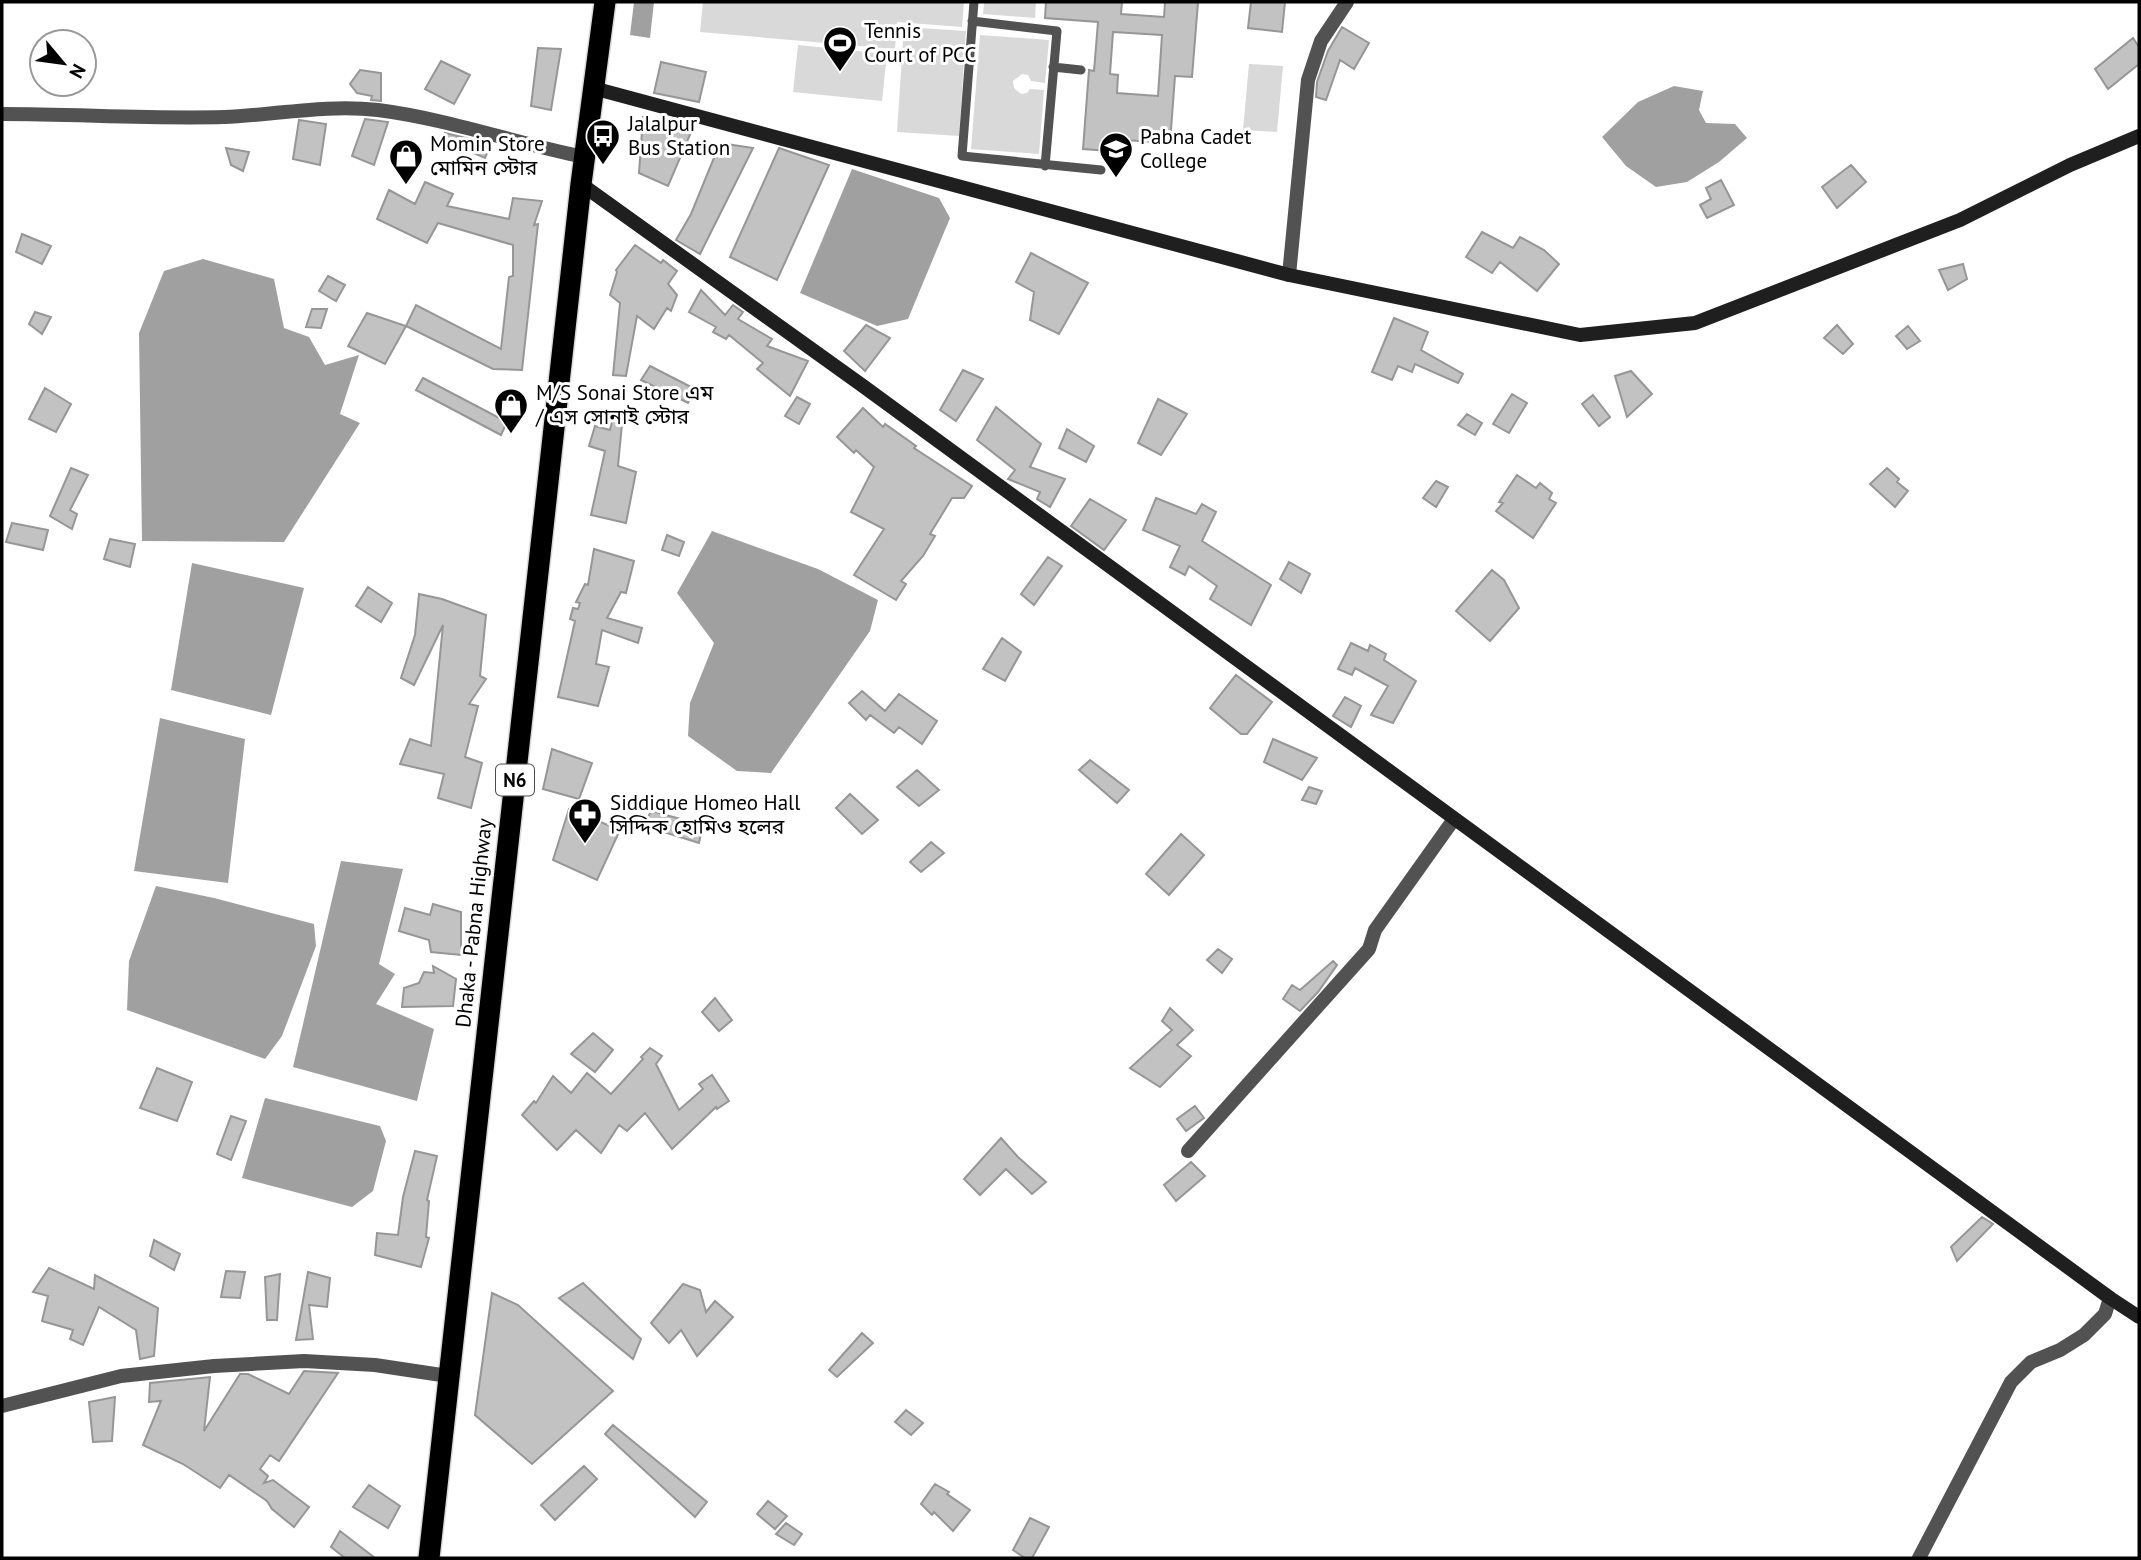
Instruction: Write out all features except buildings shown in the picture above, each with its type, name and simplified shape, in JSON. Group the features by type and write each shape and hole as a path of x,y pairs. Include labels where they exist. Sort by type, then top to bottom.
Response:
{"highway":[{"name":"Dhaka - Pabna Highway","path":"429,1558 584,157 605,2"}],"street":[{"path":"1289,275 1308,80 1321,41 1347,2"},
{"path":"593,88 1289,275 1580,335 1695,323 1960,220 2070,165 2139,136"},
{"path":"2,114 212,117 313,109 379,110 444,122 584,157"},
{"path":"581,184 863,386 2139,1317"},
{"path":"1188,1151 1369,949 1375,930 1454,819"},
{"path":"1919,1558 2011,1382 2031,1362 2060,1350 2084,1335 2105,1314 2110,1298"},
{"path":"2,1406 121,1376 214,1366 304,1361 375,1365 448,1376"}],"lane":[{"path":"974,2 962,156 1101,170"},
{"path":"972,21 1057,31 1045,166"},
{"path":"1053,67 1081,69"}],"shaded area":[{"path":"634,2 654,2 650,38 630,35"},
{"path":"703,2 964,2 962,27 897,22 895,49 700,32"},
{"path":"984,2 1036,2 1035,18 983,14"},
{"path":"904,27 966,31 959,136 897,132"},
{"path":"980,35 1049,40 1045,83 1031,81 1028,75 1022,74 1013,81 1014,88 1021,94 1030,89 1044,90 1039,154 971,149"},
{"name":"Tennis Court of PCC","path":"798,45 887,54 882,101 793,92"},
{"path":"1249,64 1283,66 1277,132 1243,130"},
{"path":"1674,86 1703,91 1699,110 1706,123 1735,124 1747,138 1719,162 1687,182 1656,187 1626,166 1602,137 1638,102"},
{"path":"852,169 939,198 950,218 908,319 877,326 800,293"},
{"path":"203,259 274,279 284,328 309,337 325,365 359,355 340,414 360,423 284,542 142,541 139,333 164,271"},
{"path":"712,531 818,569 878,600 870,631 771,773 737,771 688,736 690,703 714,643 677,593"},
{"path":"192,563 304,588 271,715 171,690"},
{"path":"160,718 245,739 228,883 134,871"},
{"path":"341,861 403,869 379,964 395,974 376,1004 434,1029 417,1101 293,1067"},
{"path":"156,886 314,924 316,946 282,1036 265,1059 127,1010 129,961"},
{"path":"265,1098 380,1126 386,1141 373,1191 352,1207 242,1178"}],"place":[{"name":"Tennis Court of PCC","path":"840,73"},
{"name":"Jalalpur Bus Station","path":"603,166"},
{"name":"Pabna Cadet College","path":"1116,179"},
{"name":"Momin Store মোমিন স্টোর","path":"406,186"},
{"name":"M/S Sonai Store এম / এস সোনাই স্টোর","path":"511,435"},
{"name":"Siddique Homeo Hall সিদ্দিক হোমিও হলের","path":"585,845"}]}
